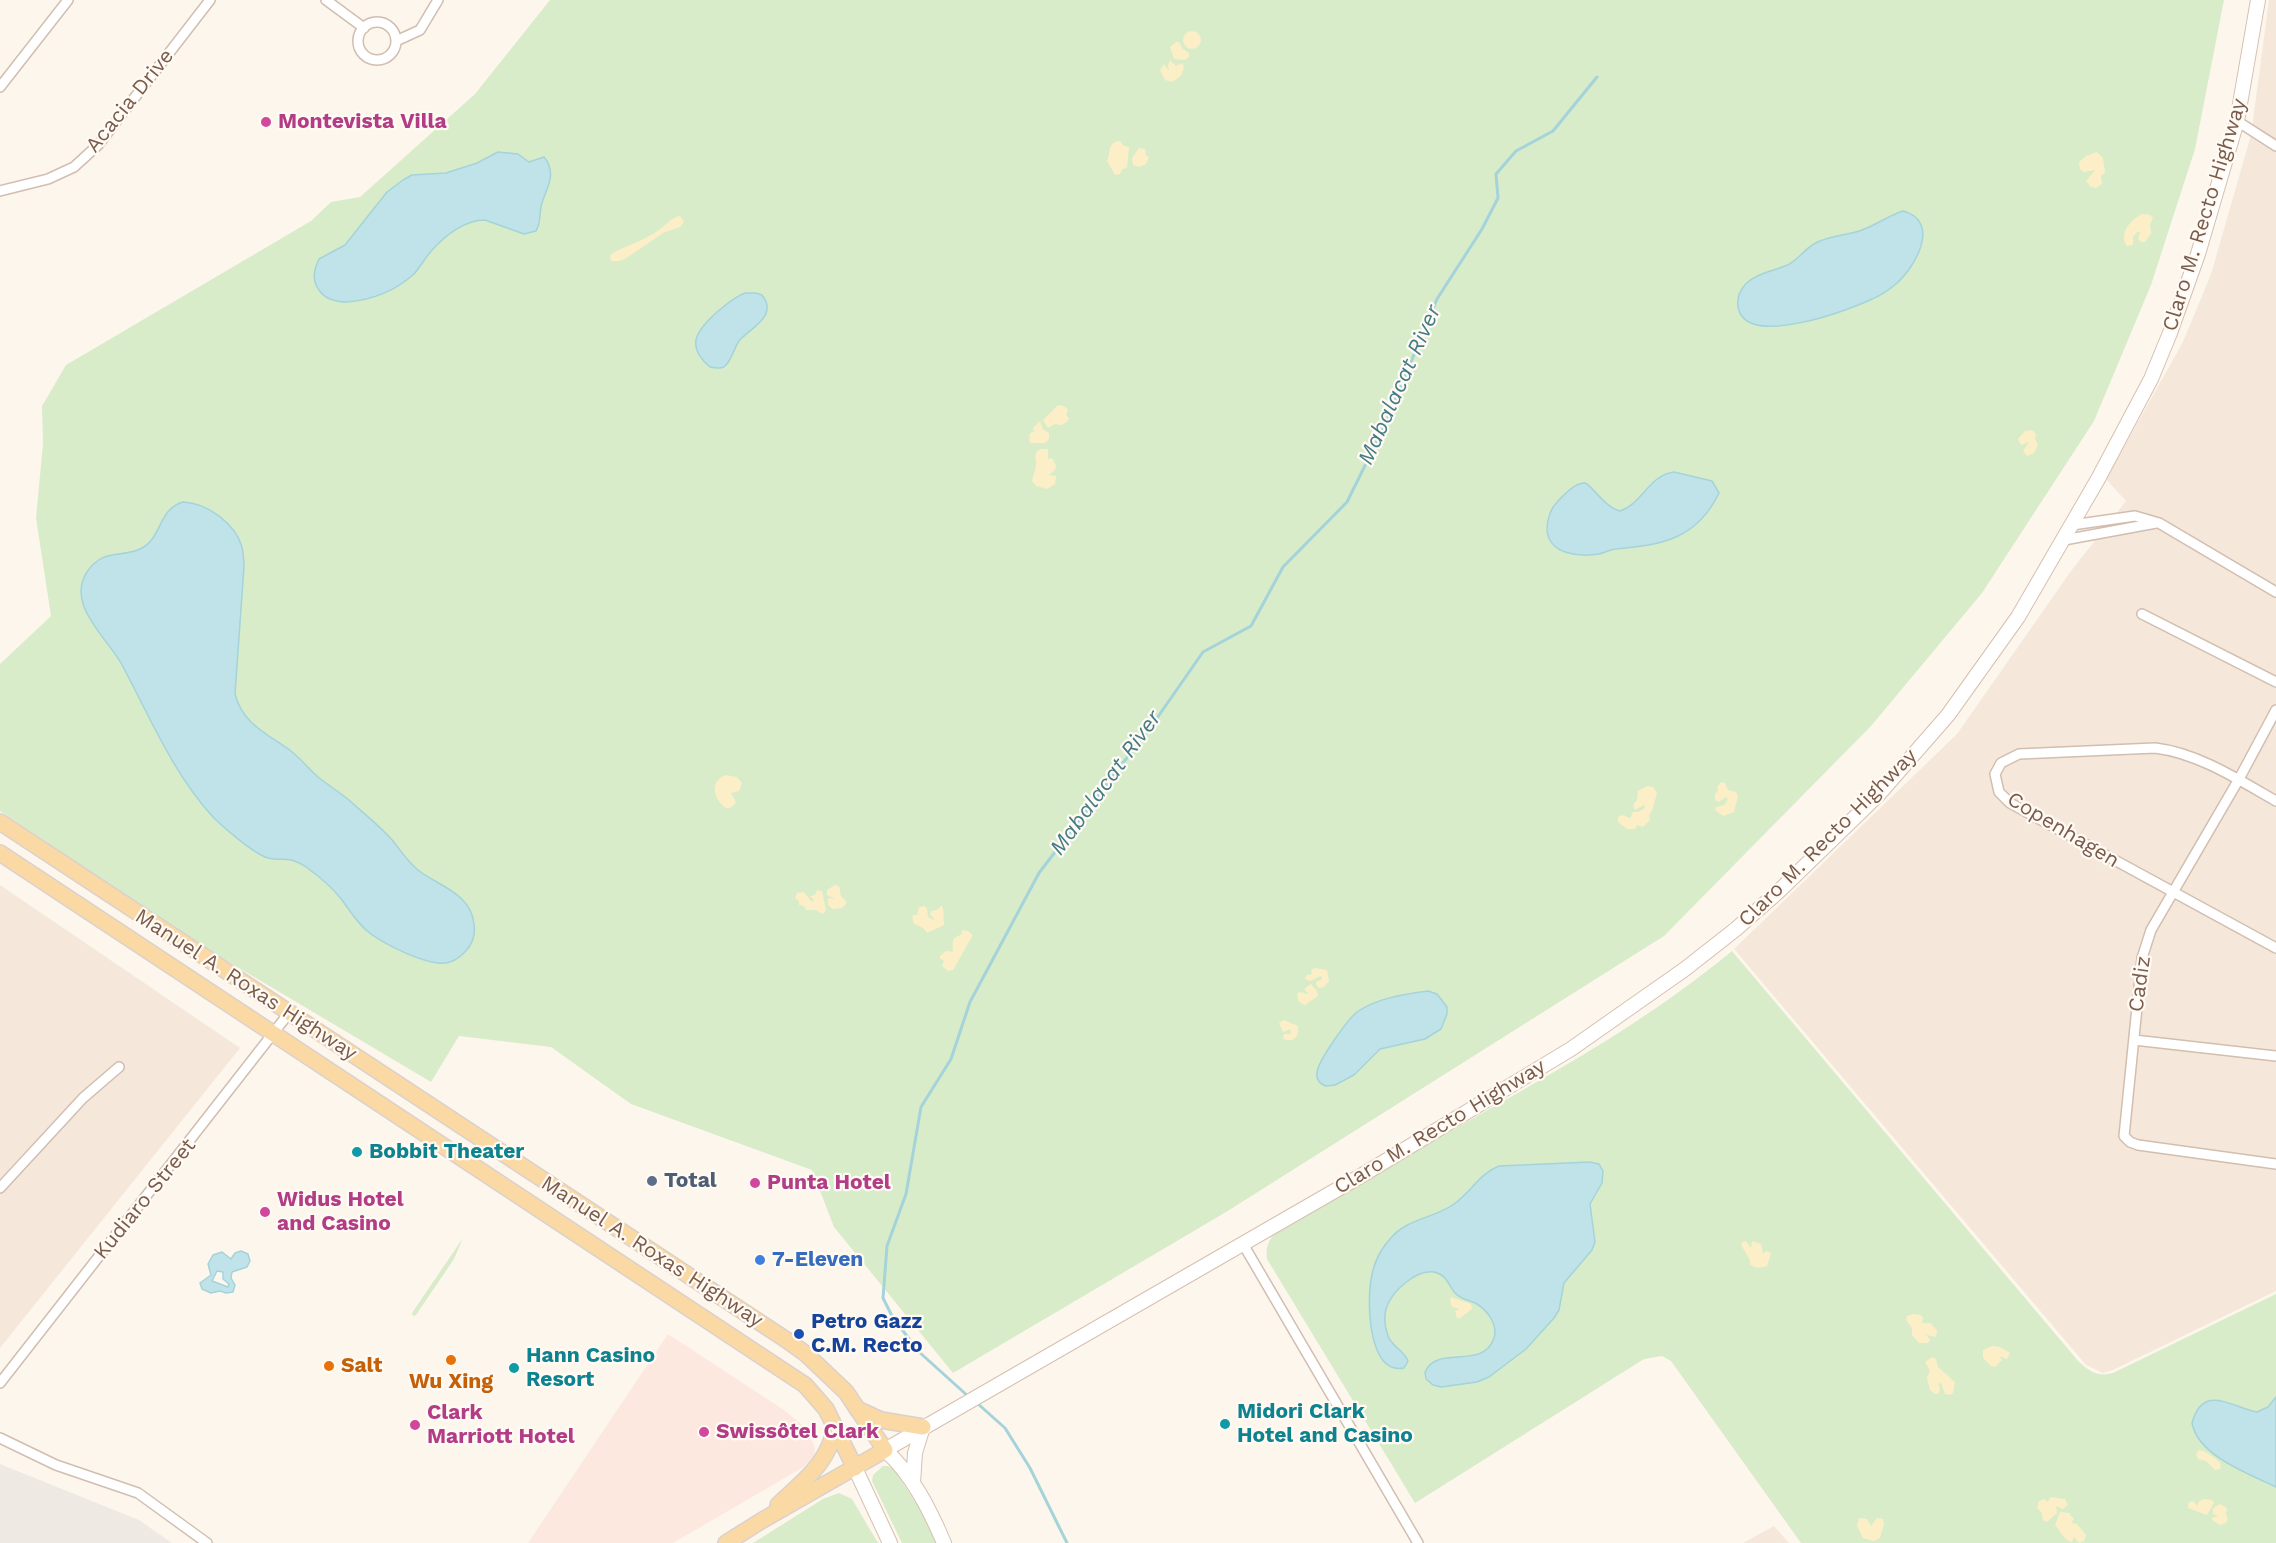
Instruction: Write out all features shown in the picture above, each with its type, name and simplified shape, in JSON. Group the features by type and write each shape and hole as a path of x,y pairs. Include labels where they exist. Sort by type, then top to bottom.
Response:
{"main road":[{"name":"Claro M. Recto Highway","path":"924,1427 1364,1174 1571,1049 1685,969 1749,918 1879,794 1948,715 2018,617 2134,414 2161,356 2198,254 2237,121 2258,0"},
{"name":"Manuel A. Roxas Highway","path":"0,822 797,1347 846,1392 885,1450 900,1463 927,1508 944,1543"},
{"name":"Manuel A. Roxas Highway","path":"0,853 273,1036 327,1069 805,1385 826,1409 890,1543"},
{"path":"857,1409 881,1420 924,1427"},
{"path":"761,1521 819,1465 832,1444 835,1427"},
{"path":"726,1543 924,1427"},
{"path":"913,1485 915,1453 924,1427"}],"street":[{"path":"0,87 68,0"},
{"name":"Acacia Drive","path":"0,191 48,179 74,167 98,145 210,0"},
{"path":"326,0 364,28"},
{"path":"396,41 420,30 438,0"},
{"path":"381,23 392,30 396,41 392,52 388,57 382,59 370,59 365,56 359,45 361,33 369,24 381,23"},
{"path":"2237,121 2276,146"},
{"path":"2072,525 2135,516 2159,523 2276,592"},
{"path":"2064,540 2159,523"},
{"path":"2142,614 2276,682"},
{"name":"Cadiz","path":"2276,710 2239,779 2151,930 2142,958 2124,1136 2130,1142 2138,1145 2276,1164"},
{"name":"Copenhagen","path":"2239,779 2175,751 2156,748 2019,754 2001,764 1995,774 1999,792 2010,803 2276,948"},
{"path":"2239,779 2276,801"},
{"name":"Kudiaro Street","path":"0,1383 289,1013"},
{"path":"2134,1040 2276,1056"},
{"path":"0,1188 83,1098 119,1066"},
{"path":"1243,1244 1418,1543"},
{"path":"0,1438 56,1465 138,1493 207,1543"}],"shaded area":[{"path":"2269,0 2276,0 2276,1291 2103,1373 2086,1365 1734,949 1957,734 2071,571 2126,501 2106,479 2183,342 2211,274 2251,135"},
{"path":"0,885 240,1048 0,1348"},
{"name":"Swissôtel Clark","path":"668,1334 784,1410 801,1424 815,1448 810,1461 802,1468 673,1543 528,1543"},
{"path":"0,1464 139,1520 172,1543 0,1543"},
{"path":"1774,1526 1789,1543 1743,1543"}],"green space":[{"path":"550,0 2224,0 2195,149 2151,285 2094,421 1982,593 1871,726 1664,936 1226,1212 953,1373 834,1227 812,1170 631,1104 551,1047 459,1036 431,1082 197,943 0,811 0,664 51,616 36,518 43,444 42,406 66,365 311,221 331,202 360,197 475,94"},
{"path":"1732,951 2079,1362 2091,1371 2098,1374 2113,1373 2276,1294 2276,1543 1801,1543 1671,1361 1662,1356 1644,1359 1415,1503 1267,1259 1271,1239 1280,1228 1615,1035 1675,995"},
{"path":"463,1238 454,1259 416,1315 413,1316 412,1313"},
{"path":"883,1466 894,1469 923,1514 938,1543 902,1543 872,1481 873,1475"},
{"path":"839,1493 852,1499 878,1543 753,1543 823,1499"}],"sand":[{"path":"1188,31 1196,31 1201,36 1199,47 1188,49 1183,44 1183,36"},
{"path":"1179,42 1182,48 1189,53 1189,57 1185,60 1174,59 1170,47"},
{"path":"1170,60 1176,66 1182,63 1184,67 1181,76 1172,82 1165,80 1160,70 1164,64 1169,71"},
{"path":"1120,141 1124,146 1129,147 1127,168 1115,175 1107,161 1111,146"},
{"path":"1139,148 1145,149 1146,156 1149,157 1146,164 1139,167 1133,165 1132,158"},
{"path":"2097,152 2103,158 2105,172 2101,176 2102,184 2096,188 2091,187 2086,181 2095,170 2084,172 2080,169 2079,162 2086,156"},
{"path":"2142,214 2153,218 2150,225 2151,233 2145,242 2141,242 2138,239 2140,232 2137,232 2133,237 2133,245 2127,246 2124,237 2127,227"},
{"path":"680,216 684,222 680,227 663,233 625,259 611,261 610,256 613,253 658,231 673,218"},
{"path":"1058,405 1068,410 1066,415 1069,418 1061,425 1055,424 1048,428 1043,420"},
{"path":"1040,421 1043,429 1049,433 1049,439 1045,443 1031,443 1030,433 1034,432 1033,428"},
{"path":"2032,430 2036,434 2035,439 2038,445 2034,453 2027,456 2023,451 2029,442 2021,445 2018,439 2025,431"},
{"path":"1040,449 1048,449 1048,459 1052,458 1056,466 1049,475 1056,476 1055,484 1047,489 1036,486 1032,481 1036,466 1035,455"},
{"path":"726,775 737,777 742,783 739,791 731,793 736,802 728,809 719,802 715,792 717,782"},
{"path":"1721,782 1725,783 1728,790 1736,792 1738,796 1734,812 1723,816 1715,810 1716,807 1724,805 1728,799 1726,797 1719,802 1715,800 1717,787"},
{"path":"1647,786 1653,787 1657,793 1649,815 1650,820 1643,827 1637,825 1635,829 1627,829 1618,822 1618,817 1622,815 1630,818 1633,812 1645,808 1644,805 1635,810 1633,805 1637,800 1638,791"},
{"path":"835,885 839,886 846,904 842,908 833,909 828,905 828,898 835,899 827,895 827,890"},
{"path":"817,890 822,891 826,910 823,914 816,910 806,910 795,898 797,893 804,892 812,902 814,900 810,896 815,895"},
{"path":"925,906 928,917 933,920 934,918 930,915 931,911 943,907 944,925 927,933 924,928 914,923 913,919 919,907"},
{"path":"962,930 973,935 953,970 948,971 942,966 944,960 940,959 940,956 946,951 953,952 954,940 961,935"},
{"path":"1315,968 1327,970 1329,981 1324,987 1319,988 1316,985 1316,982 1322,979 1321,976 1310,981 1305,979 1307,975 1312,974 1311,970"},
{"path":"1311,984 1318,996 1305,1005 1302,1004 1297,995 1299,992 1309,994 1304,989"},
{"path":"1284,1020 1298,1026 1297,1036 1291,1040 1283,1039 1284,1034 1291,1034 1290,1029 1283,1032 1279,1023"},
{"path":"1746,1241 1751,1248 1752,1241 1761,1244 1763,1254 1766,1251 1771,1253 1767,1266 1758,1268 1750,1265 1750,1260 1741,1245"},
{"path":"1451,1297 1471,1304 1472,1309 1457,1318 1455,1311 1460,1309 1452,1307"},
{"path":"1921,1315 1922,1323 1930,1323 1937,1330 1936,1337 1926,1335 1930,1340 1928,1343 1919,1343 1912,1335 1912,1328 1906,1320 1907,1316"},
{"path":"1992,1346 2000,1347 2010,1353 2007,1359 1999,1356 2002,1360 1995,1367 1983,1358 1983,1350"},
{"path":"1932,1357 1936,1359 1938,1367 1955,1382 1953,1393 1950,1395 1945,1394 1941,1383 1938,1384 1939,1393 1935,1394 1930,1390 1927,1378 1930,1371 1925,1362"},
{"path":"2199,1450 2216,1459 2221,1464 2220,1469 2215,1470 2206,1461 2198,1459 2196,1454"},
{"path":"2050,1497 2065,1499 2068,1505 2063,1509 2056,1506 2057,1513 2047,1522 2043,1520 2042,1513 2037,1508 2039,1501 2044,1499 2048,1502"},
{"path":"2204,1499 2212,1500 2214,1503 2207,1515 2188,1508 2189,1502 2193,1501 2198,1506 2198,1502"},
{"path":"2220,1504 2227,1508 2228,1519 2226,1523 2220,1525 2212,1518 2218,1516 2213,1514 2213,1508"},
{"path":"2060,1512 2069,1513 2074,1519 2071,1523 2077,1524 2086,1535 2084,1541 2079,1543 2074,1537 2072,1542 2064,1537 2055,1525"},
{"path":"1859,1518 1867,1519 1871,1526 1877,1518 1883,1519 1880,1538 1874,1541 1863,1538 1857,1526"}],"water":[{"path":"498,152 518,154 529,162 544,157 548,164 549,183 536,231 524,234 485,220 470,223 444,238 414,274 383,294 343,302 335,301 321,293 315,283 314,275 319,259 345,245 387,192 412,175 446,173 477,163"},
{"path":"1903,211 1914,216 1921,224 1923,234 1921,244 1911,266 1897,283 1884,293 1842,311 1783,325 1765,326 1751,323 1739,312 1739,295 1751,280 1789,264 1819,241 1862,230"},
{"path":"745,293 762,295 766,302 765,315 739,341 724,367 710,367 698,352 696,339 699,332 717,312"},
{"path":"1674,472 1712,481 1719,493 1700,521 1676,537 1648,545 1583,555 1559,549 1549,538 1547,526 1551,510 1570,489 1577,485 1588,484 1609,506 1620,511 1634,502 1658,478"},
{"path":"183,502 210,510 227,522 242,547 244,566 235,694 241,710 256,726 291,751 318,777 377,825 418,870 452,891 467,905 472,913 474,936 467,950 455,960 445,963 426,961 392,947 373,935 359,923 334,891 306,867 294,861 265,857 245,845 224,827 198,800 173,762 121,663 90,620 81,596 82,584 93,564 112,555 140,549 152,538 169,511"},
{"path":"1428,991 1437,994 1447,1007 1447,1014 1441,1029 1425,1039 1380,1049 1354,1075 1335,1085 1326,1086 1319,1081 1317,1073 1322,1060 1340,1031 1357,1012 1382,1000"},
{"path":"1590,1162 1599,1164 1603,1171 1602,1183 1590,1204 1595,1242 1592,1250 1564,1283 1559,1310 1554,1318 1526,1349 1489,1377 1477,1382 1441,1387 1433,1385 1426,1379 1425,1372 1431,1364 1439,1360 1480,1353 1488,1348 1494,1338 1495,1328 1488,1314 1481,1307 1458,1296 1439,1273 1427,1272 1405,1283 1393,1296 1386,1309 1385,1322 1388,1336 1408,1361 1404,1368 1392,1367 1383,1360 1372,1335 1370,1290 1372,1274 1378,1258 1386,1243 1397,1232 1454,1204 1486,1173 1499,1166"},
{"path":"241,1251 248,1254 250,1261 247,1267 232,1272 231,1278 235,1285 233,1292 211,1293 202,1289 200,1283 211,1275 208,1264 213,1255 222,1252 231,1259 235,1253","holes":["217,1271 223,1272 223,1279 229,1284 228,1287 212,1281"]},
{"path":"2276,1397 2276,1487 2239,1470 2214,1454 2196,1435 2192,1423 2203,1404 2211,1401 2228,1403 2257,1412 2268,1407"}],"waterway":[{"name":"Mabalacat River","path":"969,1397 918,1351 892,1316 883,1298 887,1246 906,1194 921,1107 951,1059 970,1002 1039,873 1155,721 1203,652 1251,626 1283,567 1347,502 1385,425 1437,299 1482,229 1498,198 1496,174 1516,151 1553,131 1597,77"},
{"name":"Mabalacat River","path":"977,1403 1005,1428 1030,1468 1067,1543"}],"place":[{"name":"Montevista Villa","path":"266,122"},
{"name":"Bobbit Theater","path":"357,1152"},
{"name":"Total","path":"652,1181"},
{"name":"Punta Hotel","path":"755,1183"},
{"name":"Widus Hotel and Casino","path":"265,1212"},
{"name":"7-Eleven","path":"760,1260"},
{"name":"Petro Gazz C.M. Recto","path":"799,1334"},
{"name":"Wu Xing","path":"451,1360"},
{"name":"Salt","path":"329,1366"},
{"name":"Hann Casino Resort","path":"514,1368"},
{"name":"Midori Clark Hotel and Casino","path":"1225,1424"},
{"name":"Clark Marriott Hotel","path":"415,1425"},
{"name":"Swissôtel Clark","path":"704,1432"}]}
